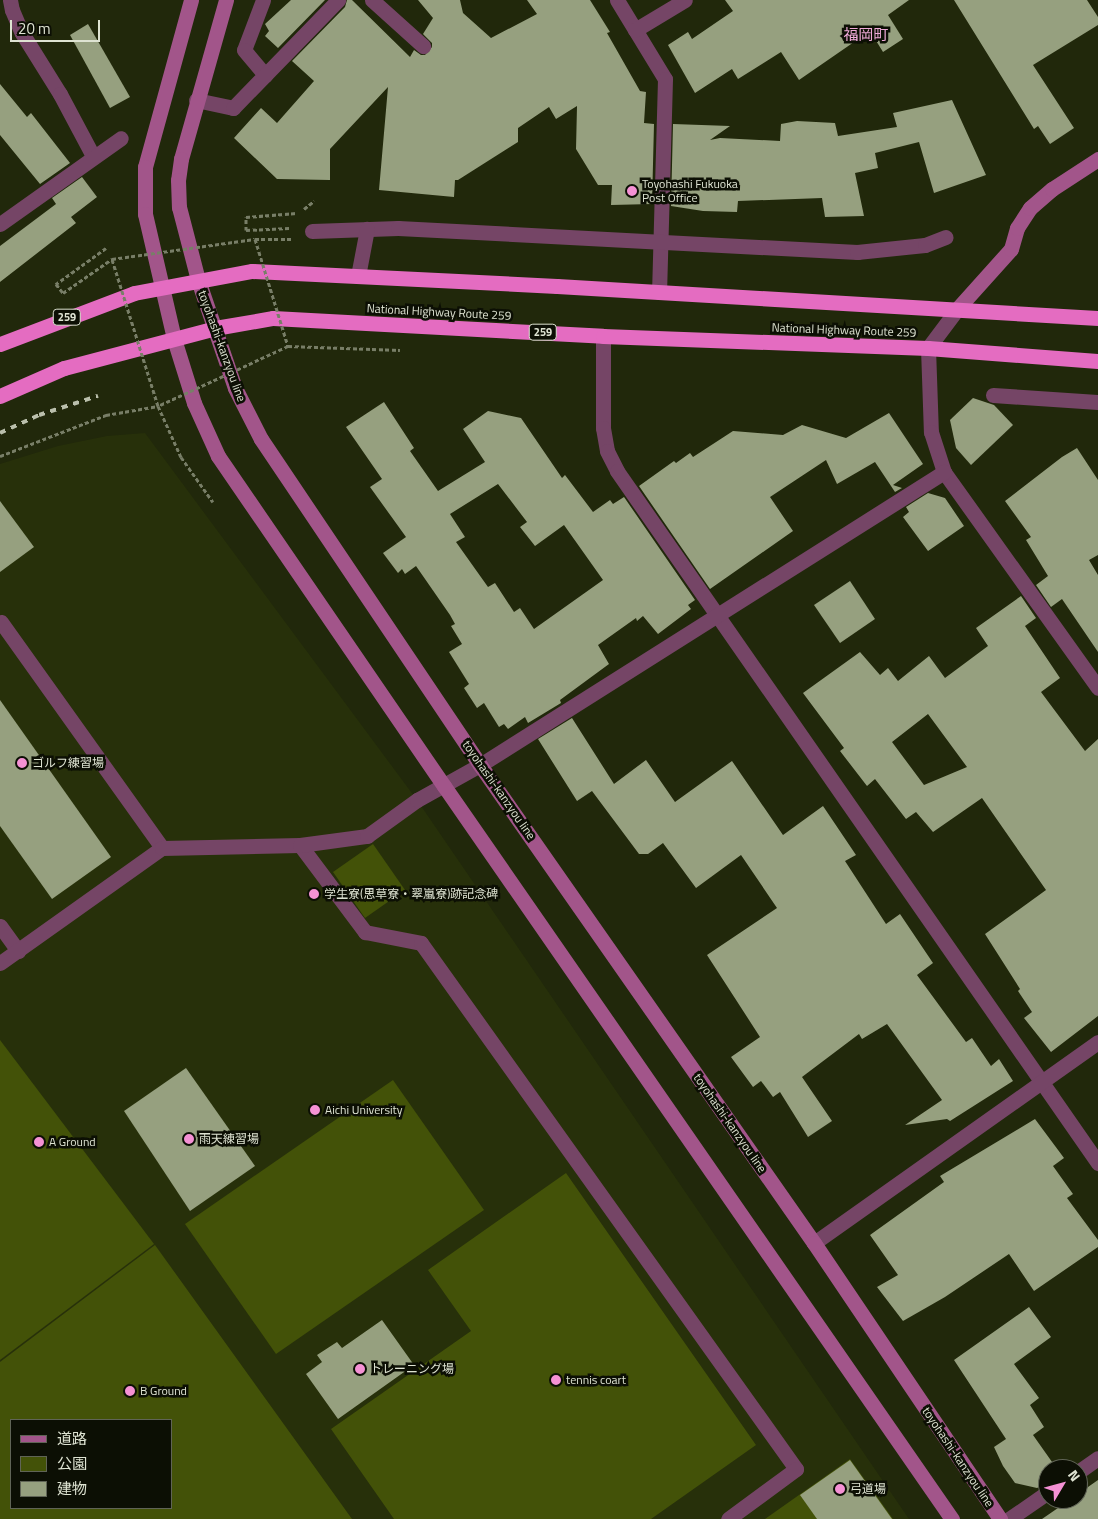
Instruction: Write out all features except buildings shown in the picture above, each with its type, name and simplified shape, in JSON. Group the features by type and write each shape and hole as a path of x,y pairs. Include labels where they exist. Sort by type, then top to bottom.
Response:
{"highway":[{"name":"259","path":"0,344 134,293 163,286 252,271 958,308 1098,318"},
{"name":"National Highway Route 259","path":"0,396 64,368 214,328 273,318 603,336 928,348 1098,361"}],"main road":[{"path":"191,0 145,167 145,214 151,247 163,286 174,339 194,403 218,456 444,786 952,1519"},
{"name":"toyohashi-kanzyou line","path":"226,0 196,100 178,180 179,207 198,280 235,388 261,439 480,765 814,1243 1000,1519"},
{"path":"958,308 1010,249 1017,228 1030,208 1052,190 1098,159"}],"street":[{"path":"10,0 12,10 22,33 60,94 93,156"},
{"path":"263,0 244,50 265,75"},
{"path":"196,100 233,108 338,0"},
{"path":"372,0 423,46"},
{"path":"617,0 665,79 659,292"},
{"path":"635,30 685,0"},
{"path":"0,224 93,156 121,138"},
{"path":"305,229 398,228 857,252 924,245 946,237"},
{"path":"358,276 367,229"},
{"path":"958,308 928,348 931,432 944,472 1098,688"},
{"path":"603,336 603,428 607,452 617,471 1098,1162"},
{"path":"993,395 1098,402"},
{"path":"0,963 162,848 300,845 367,836 417,800 480,765 717,613 944,472"},
{"path":"0,622 162,848"},
{"path":"300,845 365,932 421,943 796,1469 728,1519"},
{"path":"0,926 18,951"},
{"path":"814,1243 1098,1042"},
{"path":"1009,1519 1038,1499"}],"path":[{"path":"305,229 246,230 246,216 275,216 299,213 314,201"},
{"path":"255,239 288,346"},
{"path":"106,248 56,284 63,293 112,259 255,239 298,239"},
{"path":"112,259 158,406 181,457 213,502"},
{"path":"0,456 50,435 106,415 158,406 288,346 406,351"}],"shaded area":[{"name":"Aichi University","path":"145,433 417,800 909,1519 0,1519 0,464 58,446 107,436"}],"green space":[{"path":"373,844 405,890 365,918 333,872"},
{"name":"A Ground","path":"0,1040 154,1244 0,1360"},
{"path":"393,1080 484,1210 276,1354 185,1224"},
{"name":"tennis coart","path":"566,1173 756,1445 651,1519 394,1519 331,1429 471,1331 428,1270"},
{"name":"B Ground","path":"155,1245 352,1519 0,1519 0,1362"},
{"name":"弓道場","path":"850,1459 893,1519 765,1519"}],"railway":[{"path":"0,433 39,415 98,396"}],"place":[{"name":"Toyohashi Fukuoka Post Office","path":"632,191"},
{"name":"ゴルフ練習場","path":"22,763"},
{"name":"学生寮(思草寮・翠嵐寮)跡記念碑","path":"314,894"},
{"name":"Aichi University","path":"315,1110"},
{"name":"雨天練習場","path":"189,1139"},
{"name":"A Ground","path":"39,1142"},
{"name":"トレーニング場","path":"360,1369"},
{"name":"tennis coart","path":"556,1380"},
{"name":"B Ground","path":"130,1391"},
{"name":"弓道場","path":"840,1489"}],"district":[{"name":"福岡町","path":"866,35"}]}
